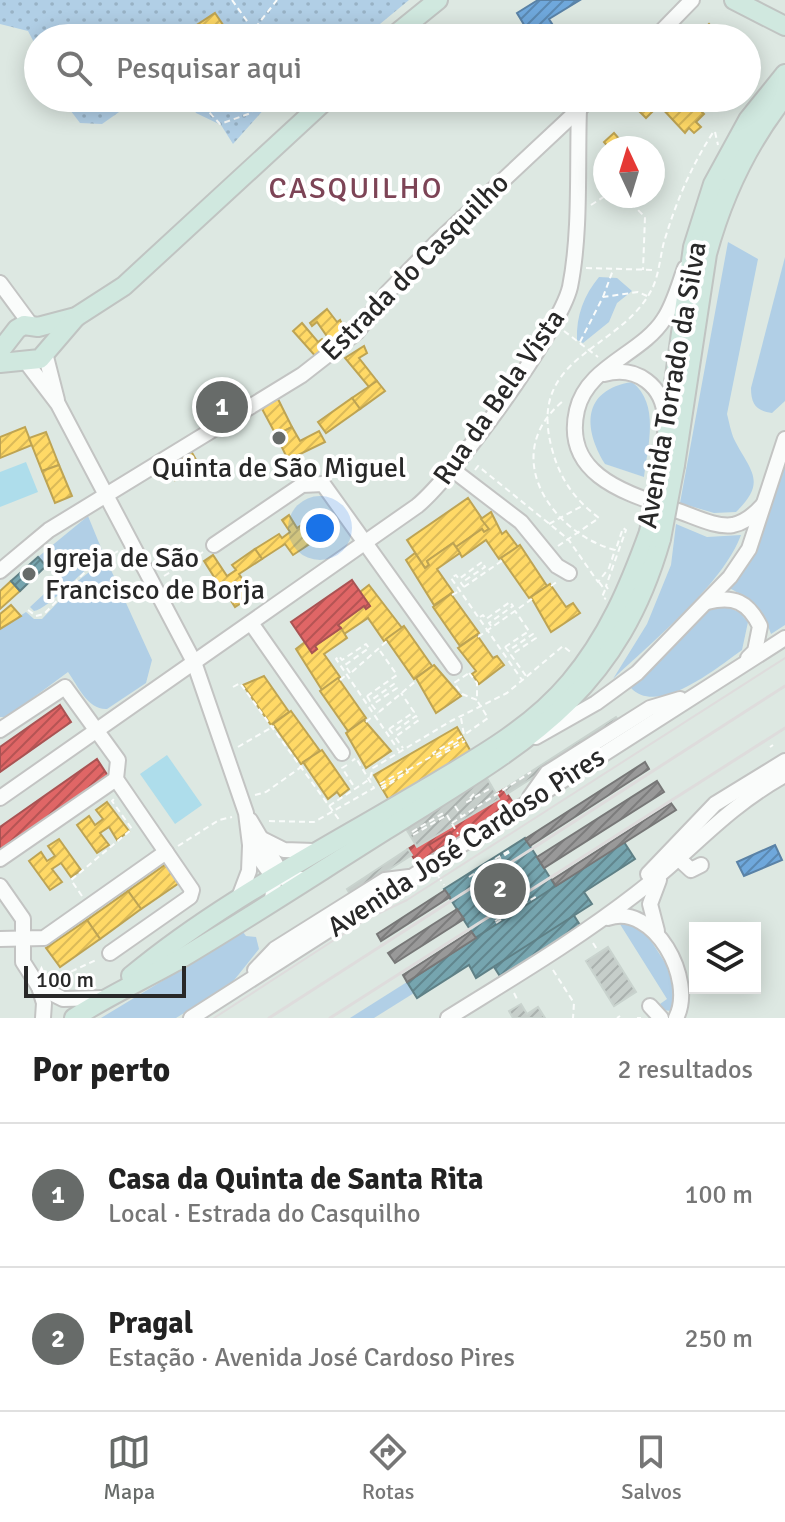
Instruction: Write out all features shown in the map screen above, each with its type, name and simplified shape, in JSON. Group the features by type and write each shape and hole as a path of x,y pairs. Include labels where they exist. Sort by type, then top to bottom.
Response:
{"main road":[{"path":"408,24 438,0"},
{"path":"734,0 785,14"},
{"path":"754,6 785,26"},
{"path":"754,6 785,34"},
{"name":"Avenida Torrado da Silva","path":"761,104 785,74"},
{"path":"766,121 785,87"},
{"name":"Avenida Torrado da Silva","path":"104,998 173,963 521,746 568,704 610,653 644,590 707,254 728,190 766,121 785,96"},
{"path":"0,363 34,362 76,317 124,286 157,258 313,112"},
{"name":"Avenida Torrado da Silva","path":"669,463 666,436 693,247 719,173 754,112"},
{"path":"23,361 14,355 7,342 24,325 35,326 76,317"},
{"path":"35,326 44,332 46,350"},
{"name":"Avenida Torrado da Silva","path":"74,1018 163,950 238,900 495,747 547,706 587,660 621,606 655,536"}],"street":[{"path":"669,24 692,0"},
{"name":"Estrada do Casquilho","path":"0,571 49,530 302,375 340,348 437,242 576,112"},
{"name":"Rua da Bela Vista","path":"0,798 425,500 453,470 554,325 569,289 579,112"},
{"path":"693,247 664,320 588,387 577,407 576,447 585,464 600,479 625,493 722,525 745,521 763,505"},
{"path":"3,289 35,326"},
{"path":"3,289 7,342"},
{"path":"46,350 58,404"},
{"path":"23,361 58,404 194,662 227,751 264,867 277,877 308,879"},
{"path":"588,387 604,373 618,370 637,374 652,383 665,404 666,436"},
{"path":"521,746 596,703 637,673 742,563 785,439"},
{"path":"453,470 521,522 557,566 569,573"},
{"path":"214,545 302,485 313,482 330,490 454,667"},
{"name":"Avenida José Cardoso Pires","path":"706,603 725,597 741,601 753,611 760,626 759,640 755,651 741,666"},
{"path":"251,623 347,760"},
{"name":"Avenida José Cardoso Pires","path":"191,1018 785,638"},
{"path":"0,730 65,687 118,760 120,785 191,888 192,896 110,953"},
{"path":"648,874 715,804 785,761"},
{"path":"448,1018 598,922 673,862 725,814 785,775"},
{"path":"0,859 120,785"},
{"path":"254,841 284,850 326,848"},
{"path":"238,900 249,871 254,841"},
{"path":"0,939 42,939 166,852"},
{"path":"673,862 691,870 701,865"},
{"path":"673,862 653,889 650,904 664,946 683,982 683,1003 676,1017"},
{"path":"272,900 277,877"},
{"path":"0,886 22,918 23,962 39,987 44,1003 43,1018"},
{"path":"598,922 617,915 633,916 648,925 664,946"},
{"path":"39,987 63,999 104,998"},
{"path":"650,1006 661,1018"}],"path":[{"path":"232,0 250,24"},
{"path":"258,24 277,0"},
{"path":"209,112 220,124 252,112"},
{"path":"714,131 719,147"},
{"path":"636,208 645,217 643,270"},
{"path":"572,268 657,270"},
{"path":"580,342 603,297 613,269"},
{"path":"603,297 638,292 647,297"},
{"path":"554,325 598,357"},
{"path":"562,402 541,427 535,453 542,494 558,519 592,544 615,550"},
{"path":"467,480 478,466 568,539 605,590 602,597"},
{"path":"548,525 583,505"},
{"path":"598,582 607,572 623,528 626,530 606,586 612,594"},
{"path":"28,610 36,616 44,614 89,568 131,544"},
{"path":"153,584 214,545"},
{"path":"452,595 503,560"},
{"path":"464,587 461,583 485,567 482,562 459,579 456,575 451,578 522,681"},
{"path":"478,637 532,599"},
{"path":"479,618 483,615 486,619 510,602 513,606 489,623 492,627"},
{"path":"501,650 529,631 515,611"},
{"path":"505,647 508,651 533,634 536,638 511,655 527,677"},
{"path":"340,680 387,641"},
{"path":"348,674 345,665 369,648 366,644 342,660 339,656 336,659 401,750"},
{"path":"329,806 370,779 373,768 481,708 522,681 563,646 573,655"},
{"path":"365,698 397,675 378,648"},
{"path":"460,717 464,735 488,718 477,700 477,683 469,673 454,683 462,694 477,700"},
{"path":"366,722 417,680"},
{"path":"233,687 240,683 341,823"},
{"path":"365,698 370,701 394,684 397,688 372,705 376,714"},
{"path":"387,730 414,712 400,692"},
{"path":"387,730 392,733 416,716 419,720 395,737 401,750"},
{"path":"227,751 251,742 273,727"},
{"path":"381,787 463,739"},
{"path":"269,821 314,822 374,788 370,779 347,760"},
{"path":"347,760 355,788"},
{"path":"166,852 244,806 304,765"},
{"path":"90,906 71,880 132,829 112,801 120,785"},
{"path":"474,794 467,802 489,789"},
{"path":"501,792 505,799"},
{"path":"454,805 462,819"},
{"path":"464,805 477,820"},
{"path":"412,834 444,814 461,839"},
{"path":"496,860 511,850"},
{"path":"469,877 483,868"},
{"path":"509,883 524,874"},
{"path":"438,875 444,885"},
{"path":"482,900 497,890"},
{"path":"522,905 537,896"},
{"path":"496,922 510,912"},
{"path":"593,943 598,951"},
{"path":"39,987 110,953"},
{"path":"549,964 574,1003 573,1018"},
{"path":"514,993 518,1001"}],"shaded area":[{"path":"0,0 409,0 380,24 24,24 24,30 0,24"},
{"path":"72,112 119,112 102,124 80,123"},
{"path":"262,112 233,144 221,125 196,113"},
{"path":"728,242 758,259 727,414 754,484 746,501 736,512 714,513 680,503"},
{"path":"785,257 785,401 772,413 756,406 751,388"},
{"path":"599,277 617,278 632,291 617,303 609,322 583,343 577,340 580,314 589,291"},
{"path":"632,382 641,391 649,413 644,477 605,464 593,437 591,424 596,402 604,393"},
{"path":"785,458 785,625 771,634 755,605 727,587"},
{"path":"26,462 38,492 0,507 0,472"},
{"path":"88,516 104,555 49,603 34,611 30,607 59,580 38,557"},
{"path":"676,524 707,537 741,535 732,554 703,592 613,679 647,624 671,565"},
{"path":"106,559 152,660 146,683 107,709 94,706 68,672 7,717 0,717 0,629 26,612 34,619 42,619 79,580"},
{"path":"725,606 739,612 748,622 742,650 703,677 672,693 656,697 643,695 631,688 711,608"},
{"path":"167,755 202,805 175,824 140,774"},
{"path":"618,921 644,930 675,978 678,989 671,1011 663,1010 660,1004 667,999"},
{"path":"243,932 246,936 256,937 259,949 231,984 176,1018 101,1018"},
{"path":"407,982 414,993 374,1018 350,1018"}],"building: Moradias":[{"path":"215,13 222,24 198,24"},
{"path":"666,112 704,114 696,122 701,127 694,133 689,128 685,133"},
{"path":"327,309 337,322 340,320 347,334 333,345 317,322 312,326 310,323"},
{"path":"302,323 318,342 322,339 330,348 317,358 293,331"},
{"path":"364,346 367,353 359,358 377,381 369,387 345,358"},
{"path":"377,381 385,391 360,409 352,398"},
{"path":"352,398 360,409 326,433 318,422"},
{"path":"278,399 292,427 276,435 261,407"},
{"path":"25,427 32,445 0,458 0,437"},
{"path":"292,427 300,441 319,431 325,442 288,460 276,435"},
{"path":"46,432 59,465 42,471 29,438"},
{"path":"191,451 199,465 175,480 167,466"},
{"path":"59,465 72,496 55,503 42,471"},
{"path":"468,498 489,529 484,532 482,529 456,547 453,543 427,561 429,565 425,568 407,540"},
{"path":"491,512 502,534 506,531 518,547 499,559 486,540 462,557 456,547 482,529 484,532 489,529 481,519"},
{"path":"289,515 297,528 303,524 307,529 320,520 328,532 293,555 285,544 262,559 255,549 279,534 282,538 290,532 282,520"},
{"path":"453,543 460,553 437,569 453,592 434,605 406,560 415,553 425,568 429,565 427,561"},
{"path":"520,545 547,586 529,598 501,558"},
{"path":"255,549 262,559 239,574 253,595 235,607 224,590 228,588 226,585 221,588 204,561 213,555 227,576 236,570 232,565"},
{"path":"11,581 20,591 0,609 0,591"},
{"path":"550,584 566,607 573,603 580,613 551,632 531,597"},
{"path":"369,585 402,628 384,641 368,618 344,634 338,625 364,606 366,609 370,606 360,592"},
{"path":"451,594 479,633 460,646 433,607"},
{"path":"11,605 21,616 0,629 0,614"},
{"path":"404,626 432,666 414,679 386,639"},
{"path":"341,628 347,638 324,654 340,677 322,690 296,649 305,642 312,653 317,649 315,646"},
{"path":"477,635 493,658 497,656 504,665 479,684 472,674 476,671 458,648"},
{"path":"434,665 461,696 436,713 416,678"},
{"path":"264,676 289,712 271,725 243,685"},
{"path":"338,678 366,718 348,731 320,691"},
{"path":"291,711 320,751 301,764 273,724"},
{"path":"364,720 391,751 366,768 346,733"},
{"path":"457,727 475,759 393,807 374,775"},
{"path":"322,750 349,789 340,796 337,792 328,799 303,762"},
{"path":"107,802 129,831 117,840 109,827 100,833 109,845 97,853 77,825 89,816 95,825 103,819 96,810"},
{"path":"59,839 81,870 71,877 61,863 52,869 62,882 50,890 29,861 41,852 47,861 55,856 48,846"},
{"path":"169,862 182,881 141,909 128,891"},
{"path":"128,891 141,909 100,939 87,920"},
{"path":"87,920 100,939 60,967 46,948"}],"building: Comércio":[{"path":"352,580 370,606 366,609 364,606 338,625 341,628 315,646 317,649 312,653 291,622"},
{"path":"60,705 71,722 0,772 0,747"},
{"path":"97,759 108,776 0,853 0,827"},
{"path":"504,789 514,804 418,865 408,849"},
{"path":"450,832 455,839 434,852 429,845"}],"building: Escolas":[{"path":"538,0 580,0 549,19 552,24 524,24 517,13"},
{"path":"775,845 782,860 744,876 737,862"}],"building: Público":[{"name":"Igreja de São Francisco de Borja","path":"38,557 46,566 20,591 11,581"},
{"path":"525,838 585,933 505,984 444,889"},
{"path":"624,842 635,859 584,892 592,904 476,978 469,965 417,998 407,982"}],"building: Indústria":[{"path":"645,762 649,769 530,846 525,839"},
{"path":"657,781 664,792 544,868 537,857"},
{"path":"671,803 676,810 556,886 552,880"},
{"path":"445,890 450,897 381,941 377,934"},
{"path":"457,909 464,919 395,963 388,953"},
{"path":"471,931 476,938 407,982 403,975"}],"building: Outros":[{"path":"616,717 620,722 507,794 504,789"},
{"path":"484,773 499,799 417,847 402,822"},
{"path":"408,849 412,855 350,894 347,889"},
{"path":"608,947 636,992 614,1006 586,961"},
{"path":"521,1004 527,1014 538,1007 545,1018 513,1018 509,1011"}],"tram line":[{"path":"214,1018 365,920 407,900 785,658"}],"railway":[{"path":"269,1018 785,686"},
{"path":"330,1018 785,728"}],"place":[{"name":"Casa da Quinta de Santa Rita","path":"222,407"},
{"name":"Quinta de São Miguel","path":"279,438"},
{"name":"Igreja de São Francisco de Borja","path":"29,574"},
{"name":"Pragal","path":"500,889"}],"district":[{"name":"CASQUILHO","path":"356,188"}]}
